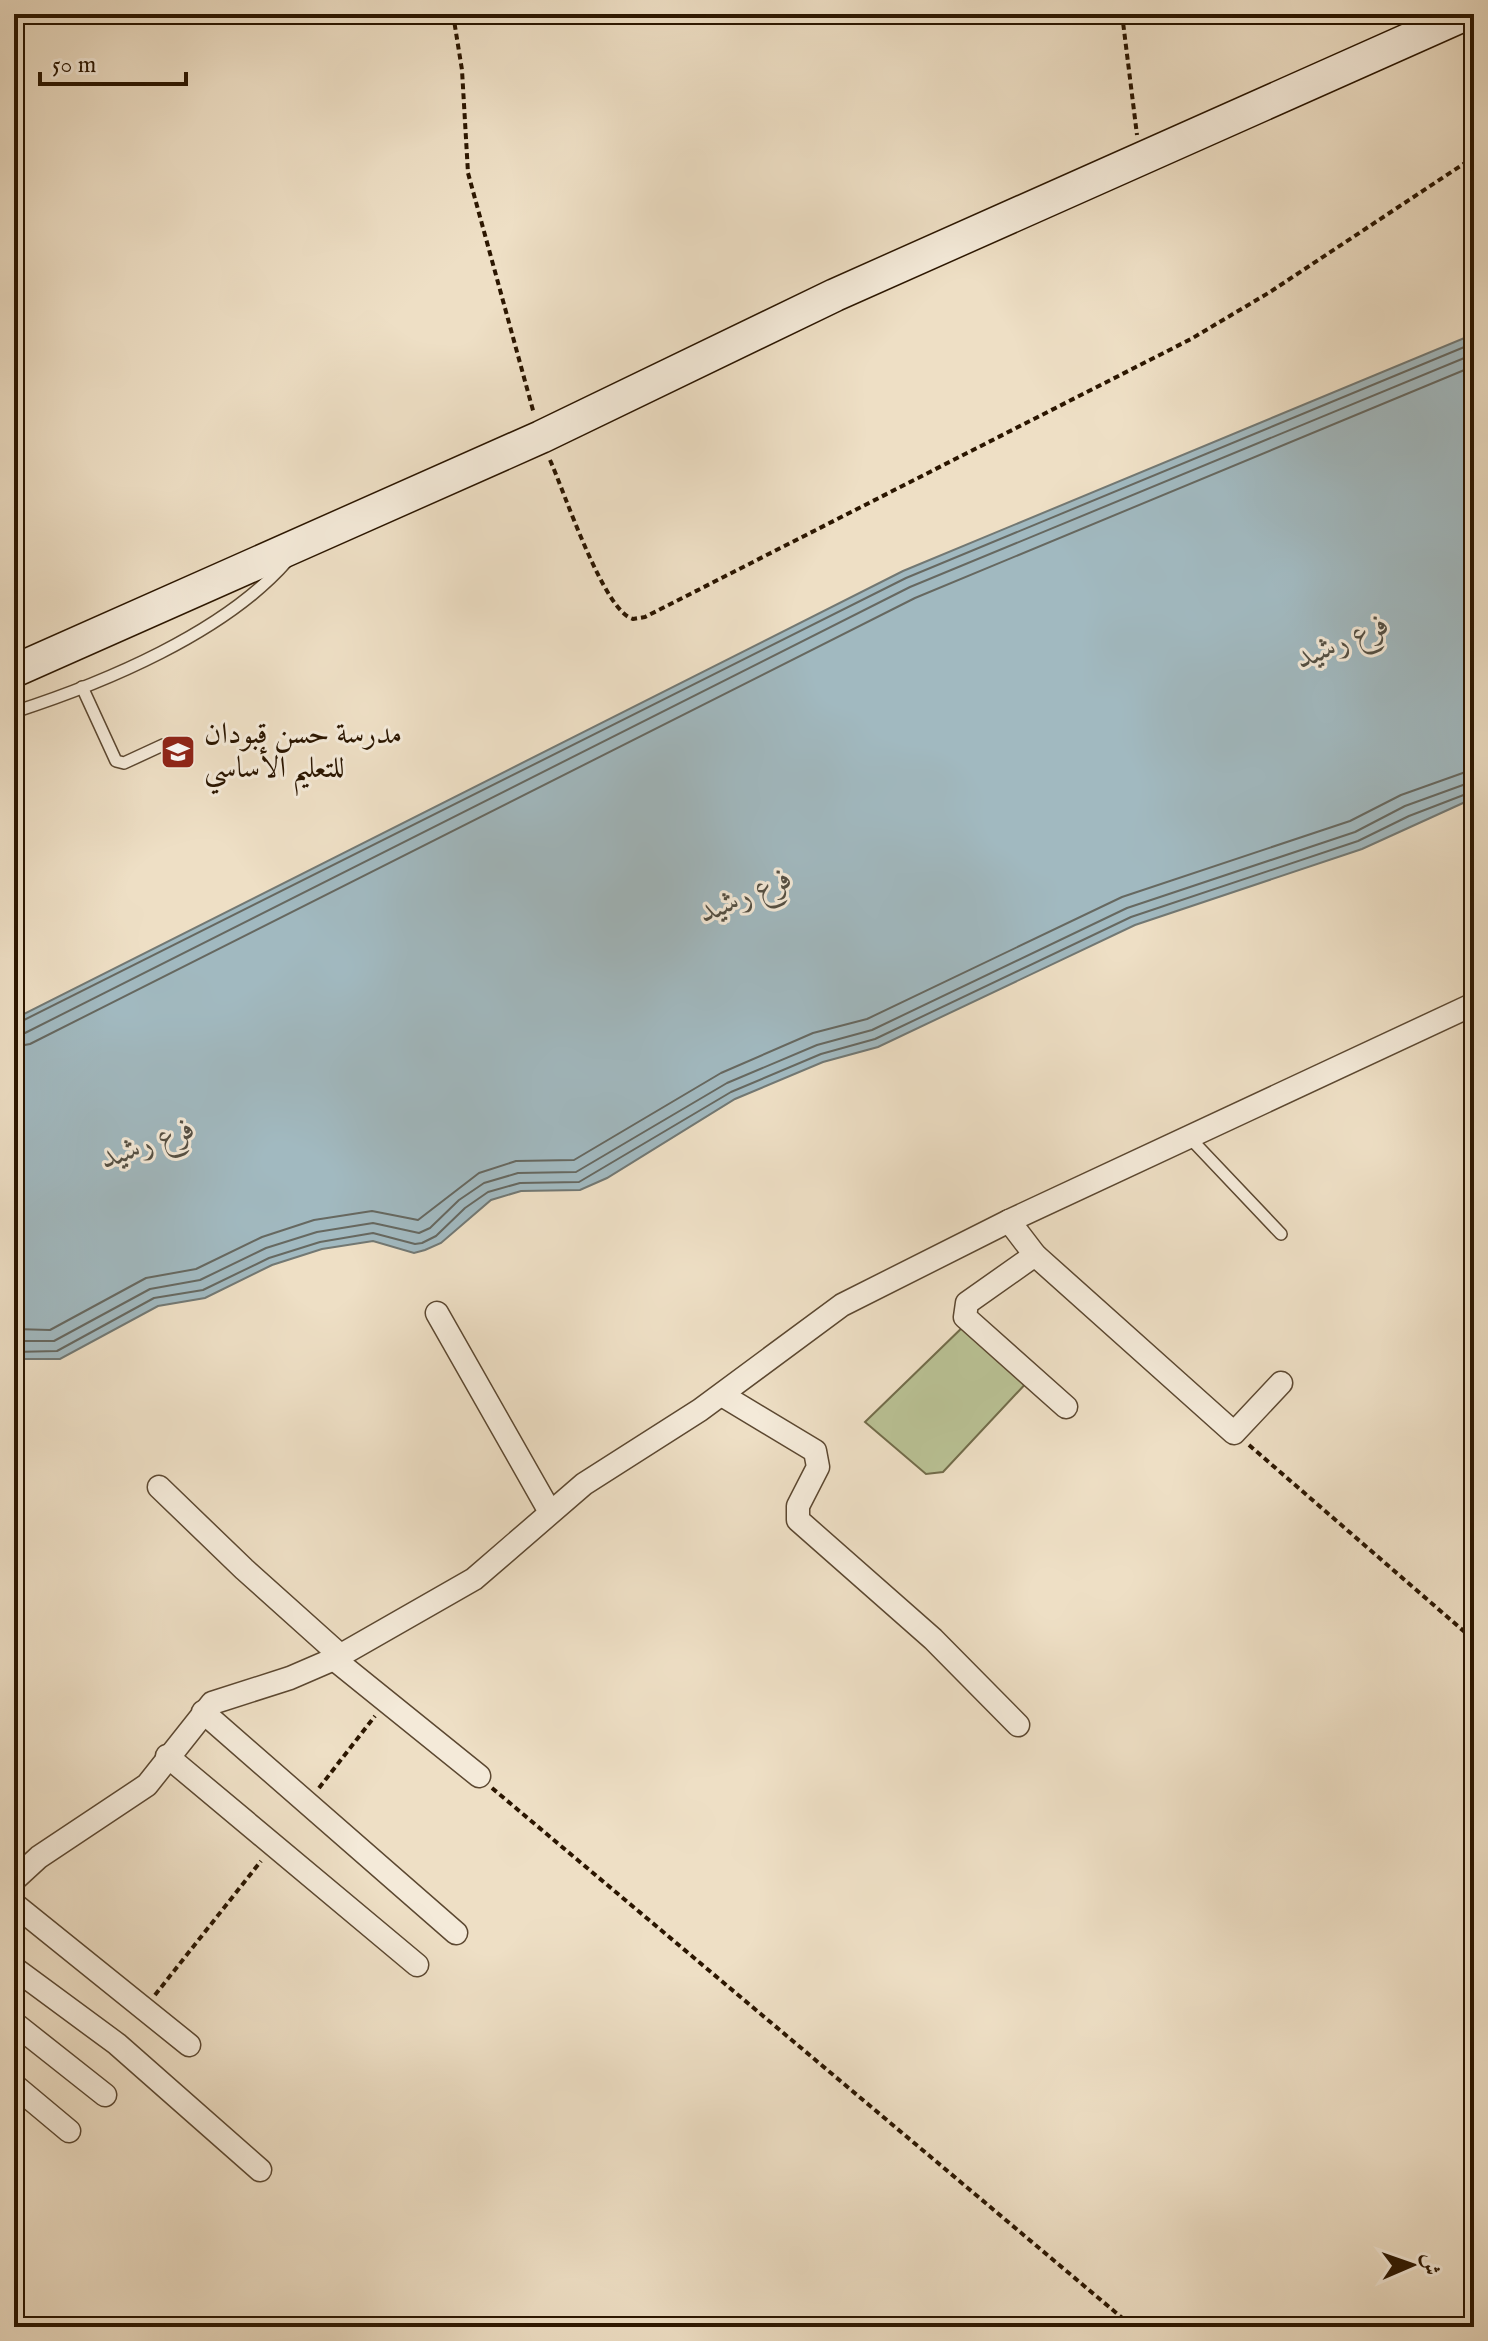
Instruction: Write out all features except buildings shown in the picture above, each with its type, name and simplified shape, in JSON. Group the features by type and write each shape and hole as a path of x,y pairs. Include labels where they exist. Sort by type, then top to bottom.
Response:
{"street":[{"path":"14,671 541,437 835,295 1466,14"},
{"path":"14,1880 39,1857 133,1797 157,1773 203,1712 224,1697 290,1678 338,1657 474,1579 584,1484 722,1395 842,1305 1009,1221 1474,1004"},
{"path":"1009,1221 1035,1255 1234,1433 1281,1383"},
{"path":"1035,1255 967,1303 965,1317 1066,1407"},
{"path":"437,1313 550,1512"},
{"path":"722,1395 815,1451 818,1467 798,1506 798,1520 933,1639 1018,1725"},
{"path":"159,1487 338,1657 479,1776"},
{"path":"203,1712 456,1933"},
{"path":"167,1756 417,1965"},
{"path":"14,1904 189,2045"},
{"path":"14,1968 117,2044 260,2170"},
{"path":"14,2023 105,2095"},
{"path":"14,2085 69,2131"}],"lane":[{"path":"14,712 82,687 175,643 237,609 268,582 301,544"},
{"path":"82,687 116,761 124,763 163,745"},
{"path":"1188,1136 1281,1234"}],"path":[{"path":"453,14 462,70 468,173 541,437 604,588 625,617 645,617 1191,339 1270,292 1474,157"},
{"path":"1122,14 1140,161"},
{"path":"1234,1433 1474,1640"},
{"path":"306,1805 387,1701"},
{"path":"479,1776 1133,2327"},
{"path":"146,2008 275,1844"}],"green space":[{"path":"968,1322 1030,1379 943,1472 926,1474 865,1422"}],"water":[{"name":"فرع رشيد","path":"1474,334 1474,798 1362,849 1135,925 878,1047 823,1062 735,1099 607,1178 580,1190 521,1191 491,1200 441,1243 425,1250 414,1253 373,1241 322,1249 272,1265 205,1298 158,1306 60,1359 14,1359 14,1019 903,571"}],"place":[{"name":"مدرسة حسن قبودان للتعليم الأساسي","path":"178,752"}]}
